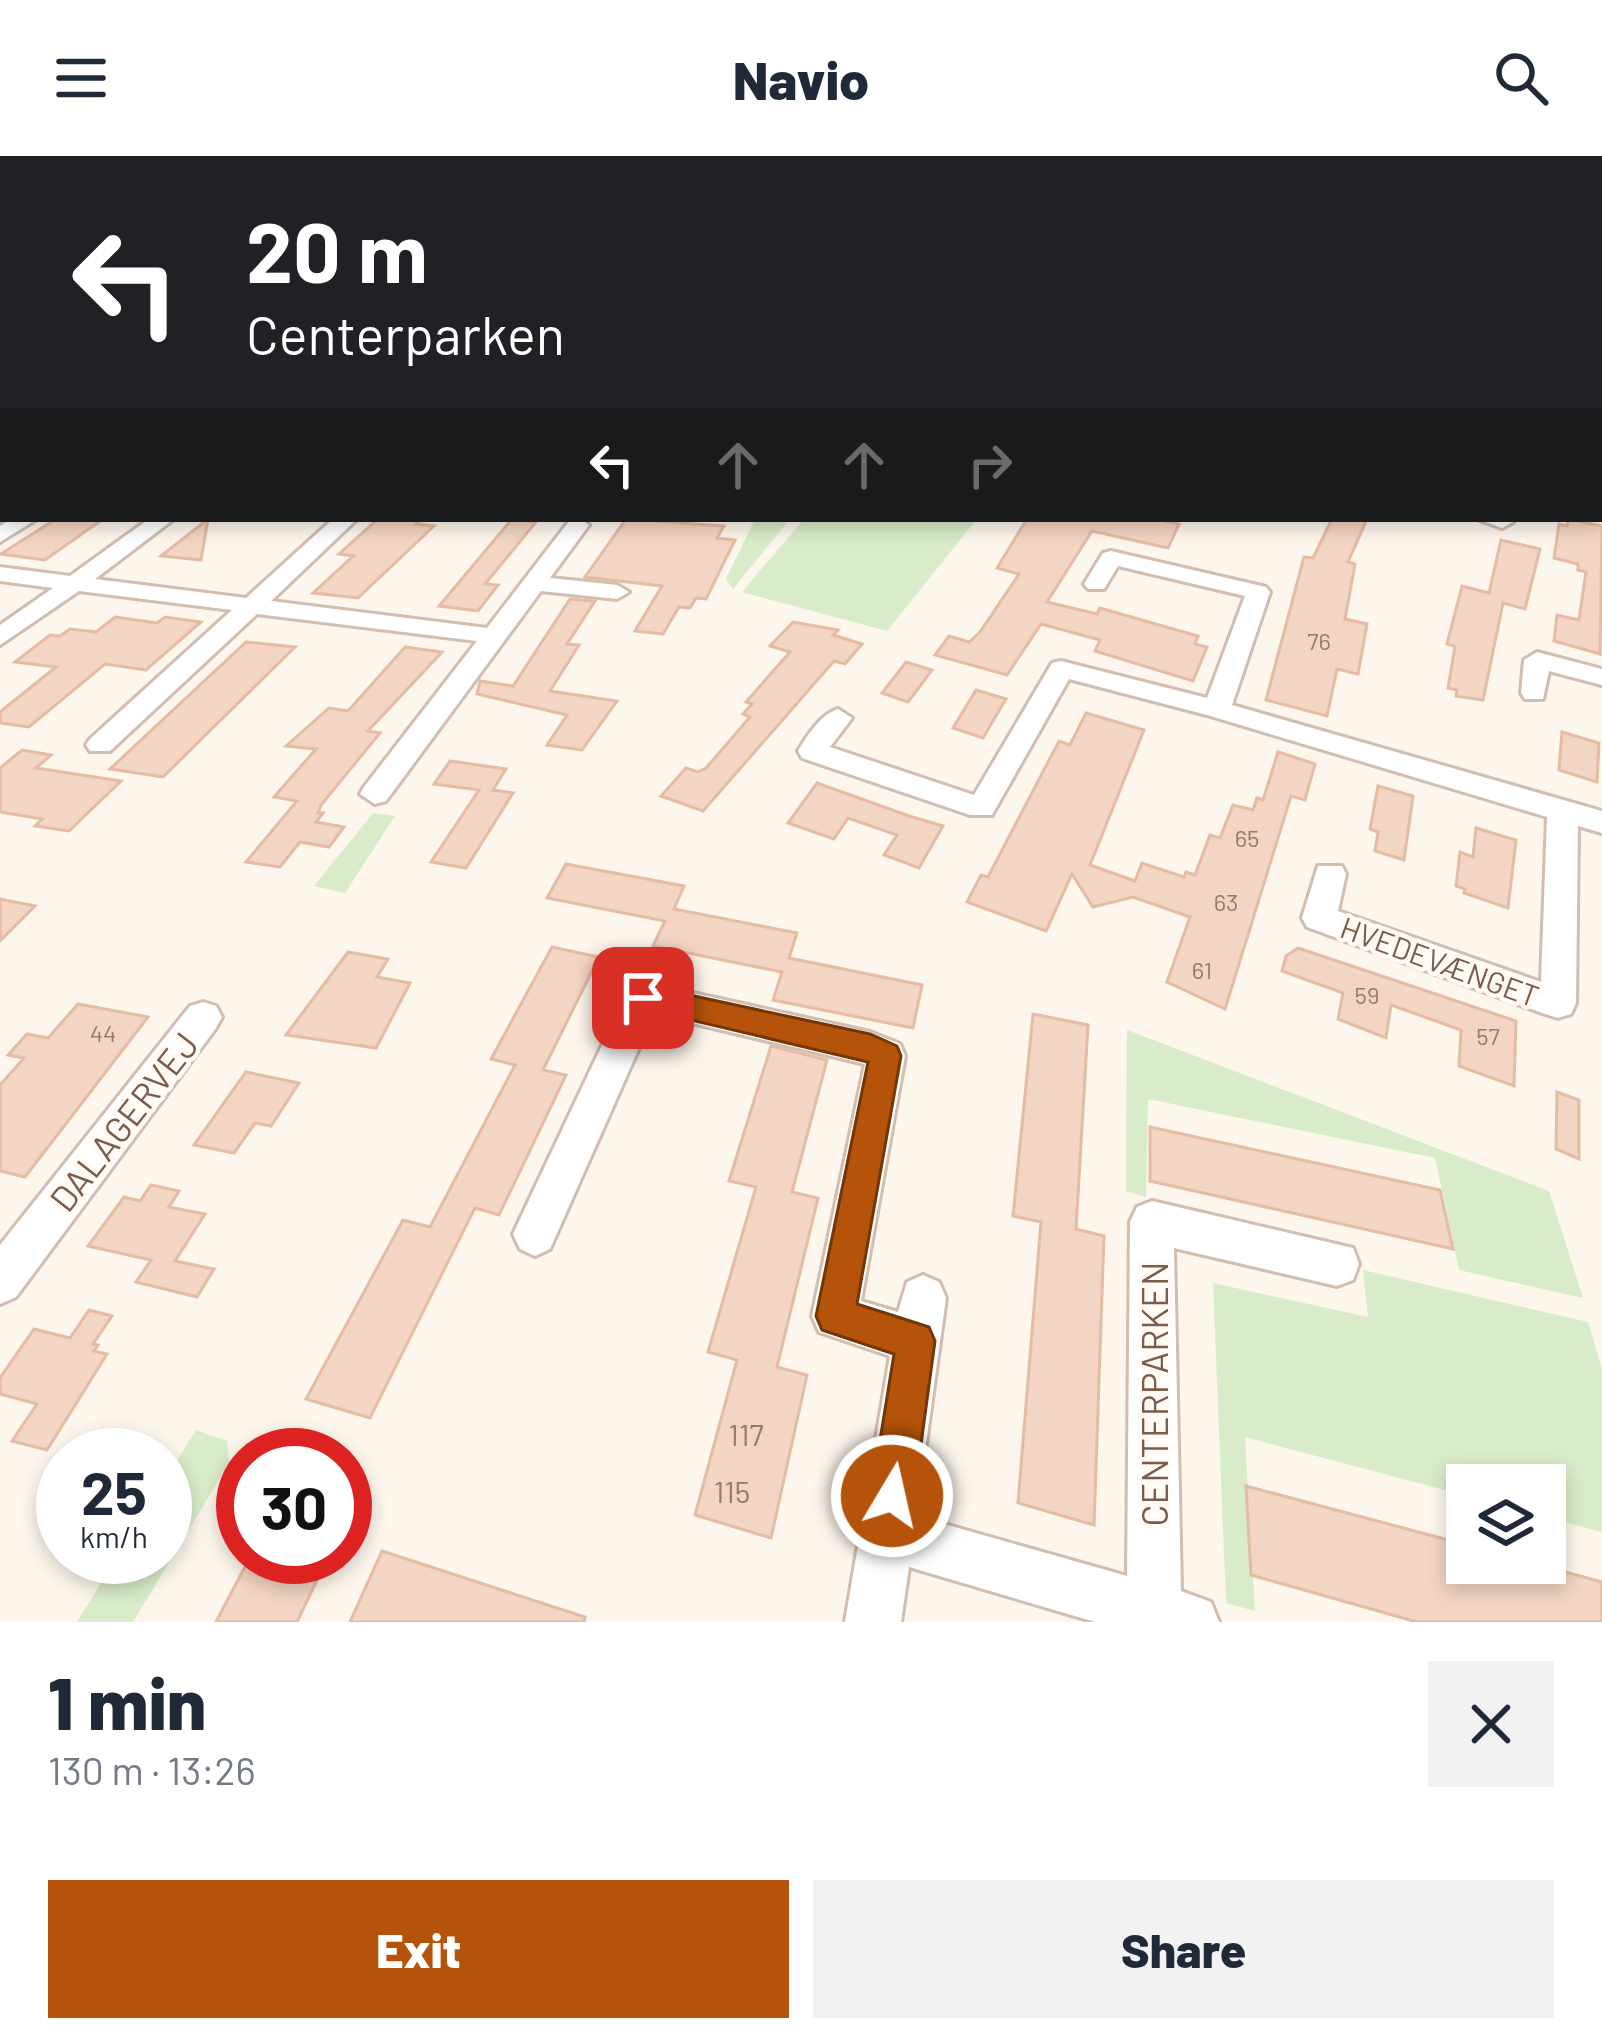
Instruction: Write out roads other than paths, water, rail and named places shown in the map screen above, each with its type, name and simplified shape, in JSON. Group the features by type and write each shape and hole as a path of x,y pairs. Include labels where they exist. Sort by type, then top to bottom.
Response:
{"street":[{"path":"0,638 159,522"},
{"path":"100,745 343,522"},
{"path":"375,794 578,525"},
{"path":"1096,584 1111,558 1258,592 1217,710"},
{"path":"0,574 494,636"},
{"path":"535,583 617,592"},
{"path":"1534,693 1537,660 1602,677"},
{"path":"838,718 812,751 982,808 1061,669 1602,822"},
{"name":"HVEDEVÆNGET","path":"1330,874 1319,918 1558,1003 1563,811"},
{"path":"535,1234 643,998 870,1048 886,1056 835,1316 919,1319 873,1622"},
{"name":"DALAGERVEJ","path":"0,1281 203,1017"},
{"name":"CENTERPARKEN","path":"886,1534 1173,1617 1152,1222 1337,1264"}]}
